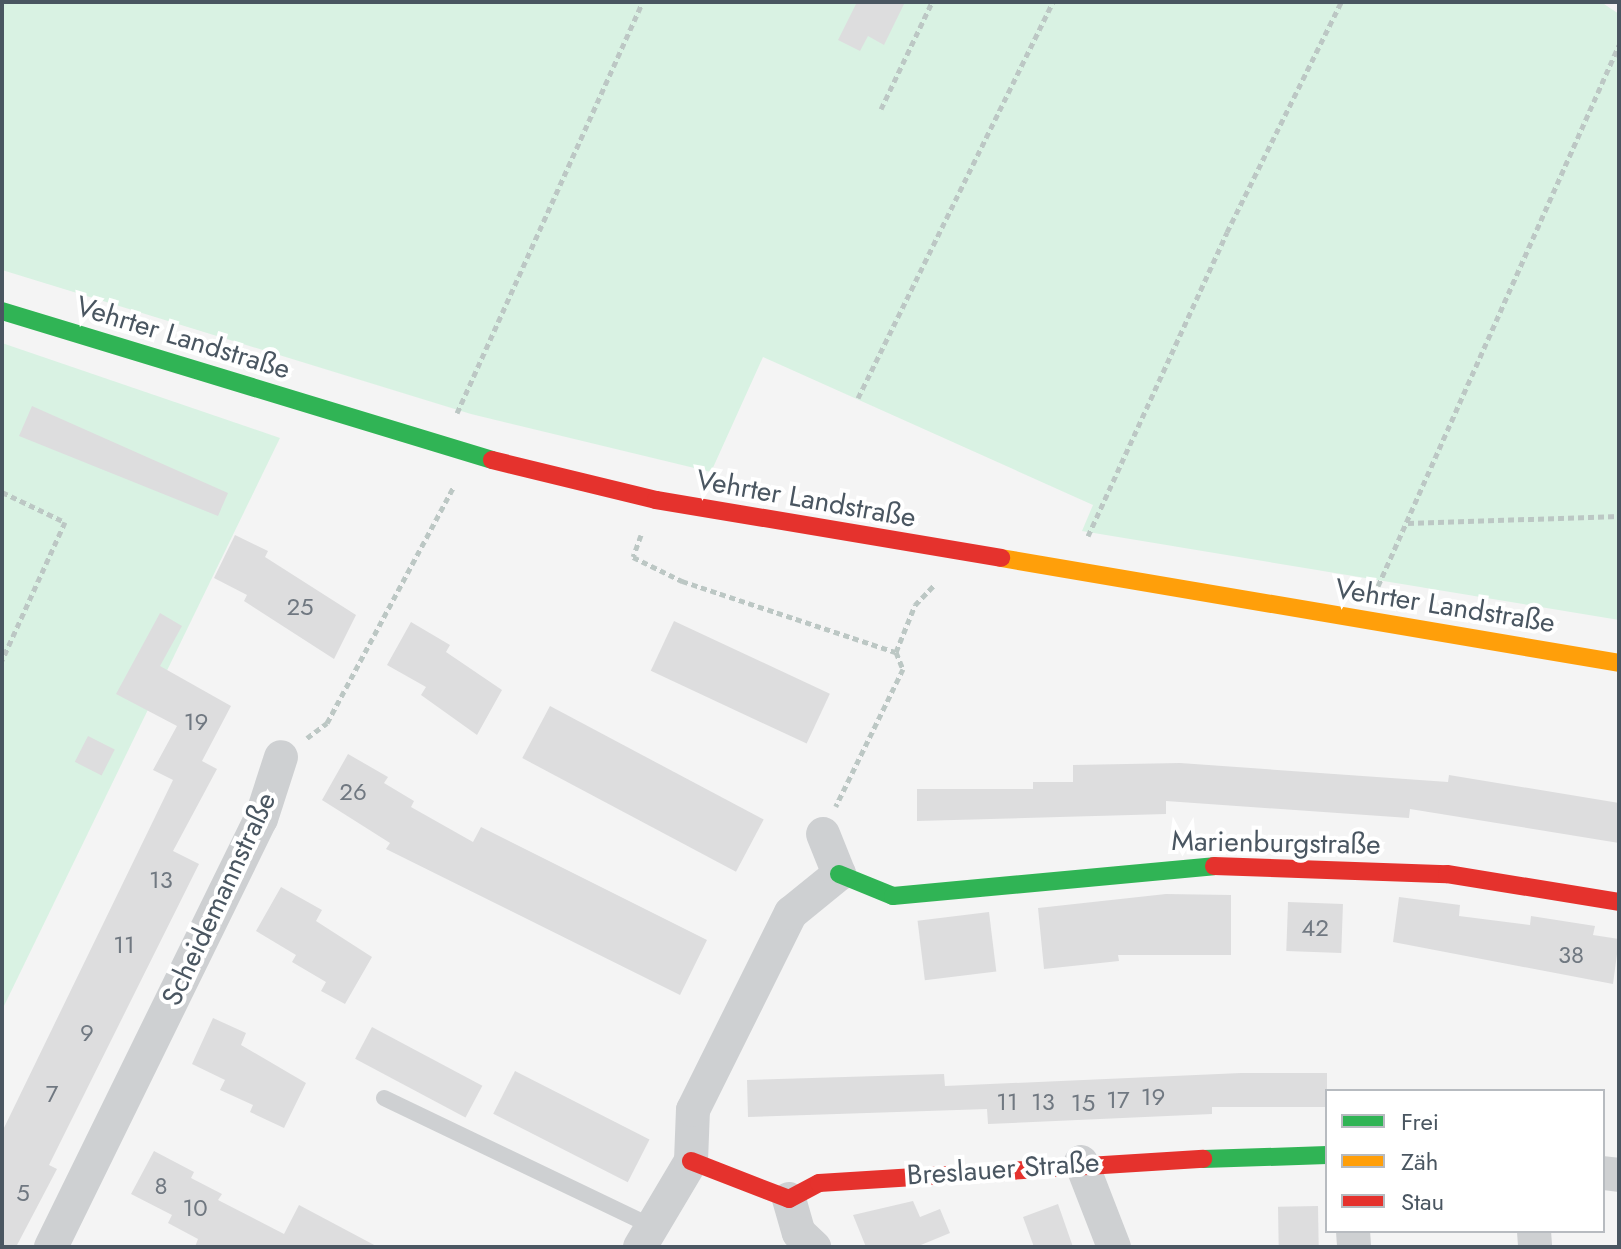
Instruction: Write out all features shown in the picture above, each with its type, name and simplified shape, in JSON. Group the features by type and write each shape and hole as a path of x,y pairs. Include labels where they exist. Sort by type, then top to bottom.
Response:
{"main road":[{"name":"Vehrter Landstraße","path":"2,311 472,455 656,500 1619,663"},
{"name":"Marienburgstraße","path":"839,874 893,896 1200,866 1432,874 1619,902"},
{"name":"Breslauer Straße","path":"789,1199 819,1183 1081,1162 1325,1155"},
{"path":"691,1161 789,1199"}],"street":[{"name":"Scheidemannstraße","path":"51,1247 261,819 281,757"},
{"path":"646,1237 691,1161 693,1110 791,913 839,874 823,834"},
{"path":"1081,1162 1114,1247"},
{"path":"789,1199 799,1233 814,1247"}],"lane":[{"path":"384,1098 646,1237"}],"path":[{"path":"457,414 643,2"},
{"path":"881,109 932,2"},
{"path":"858,398 1053,2"},
{"path":"1088,538 1227,232 1341,2"},
{"path":"1376,590 1619,45"},
{"name":"Scheidemannstraße","path":"281,757 327,723 455,485"},
{"path":"2,492 65,522 2,660"},
{"path":"1408,523 1619,516"},
{"path":"642,533 633,557 682,581 896,652"},
{"path":"823,834 903,669 896,652 915,605 936,583"}],"green space":[{"path":"2,2 1601,2 1619,14 1619,620 1082,531 1093,505 763,357 711,472 471,414 2,270"},
{"path":"2,343 280,438 2,1010"}],"building":[{"path":"857,2 905,2 884,45 868,36 860,51 838,40"},
{"path":"32,406 228,493 218,516 19,436"},
{"path":"235,535 268,551 265,557 356,615 334,659 244,601 247,595 214,578"},
{"path":"160,613 182,626 160,666 231,706 202,761 217,769 173,851 199,864 49,1165 57,1169 16,1247 2,1247 2,1132 173,780 153,770 177,726 116,694"},
{"path":"674,621 830,694 807,744 651,671"},
{"path":"411,622 450,645 446,652 502,690 477,735 421,695 426,687 387,665"},
{"path":"550,706 764,820 736,872 522,758"},
{"path":"88,736 115,750 102,775 75,762"},
{"path":"348,754 388,777 384,783 414,801 411,807 473,842 481,827 707,940 680,995 386,849 390,843 322,800"},
{"path":"1180,763 1448,782 1449,775 1619,803 1619,843 1410,809 1409,818 1166,801 1166,814 917,821 917,789 1033,789 1033,782 1073,782 1073,765"},
{"path":"281,887 322,910 316,921 372,957 345,1004 321,991 326,982 292,962 296,955 256,931"},
{"path":"1166,894 1231,895 1231,955 1118,955 1119,961 1044,969 1038,908"},
{"path":"1399,897 1460,905 1459,916 1530,925 1531,916 1595,926 1593,935 1619,939 1613,984 1393,942"},
{"path":"1288,902 1343,904 1341,953 1286,951"},
{"path":"989,912 996,972 925,980 918,921"},
{"path":"213,1018 246,1033 241,1045 306,1083 284,1128 250,1112 253,1105 220,1090 225,1080 192,1064"},
{"path":"372,1027 482,1086 465,1117 355,1059"},
{"path":"515,1071 650,1140 628,1182 493,1114"},
{"path":"1241,1073 1327,1073 1325,1107 1212,1107 1212,1114 988,1124 987,1109 748,1117 747,1080 944,1074 945,1086"},
{"path":"154,1151 194,1172 191,1178 222,1194 218,1200 284,1234 299,1205 378,1247 195,1247 198,1239 168,1223 172,1215 131,1194"},
{"path":"913,1201 920,1217 940,1209 950,1233 916,1247 866,1247 853,1215"},
{"path":"1058,1204 1073,1247 1034,1247 1023,1217"},
{"path":"1318,1206 1319,1247 1279,1247 1278,1207"}],"traffic: fast":[{"path":"2,311 492,460"},
{"path":"839,874 893,896 1214,866"},
{"path":"1203,1159 1325,1155"}],"traffic: slow":[{"path":"1001,558 1619,663"}],"traffic: jam":[{"path":"492,460 656,500 1001,558"},
{"path":"1214,866 1447,874 1619,902"},
{"path":"691,1161 789,1199 819,1183 1203,1159"}]}
